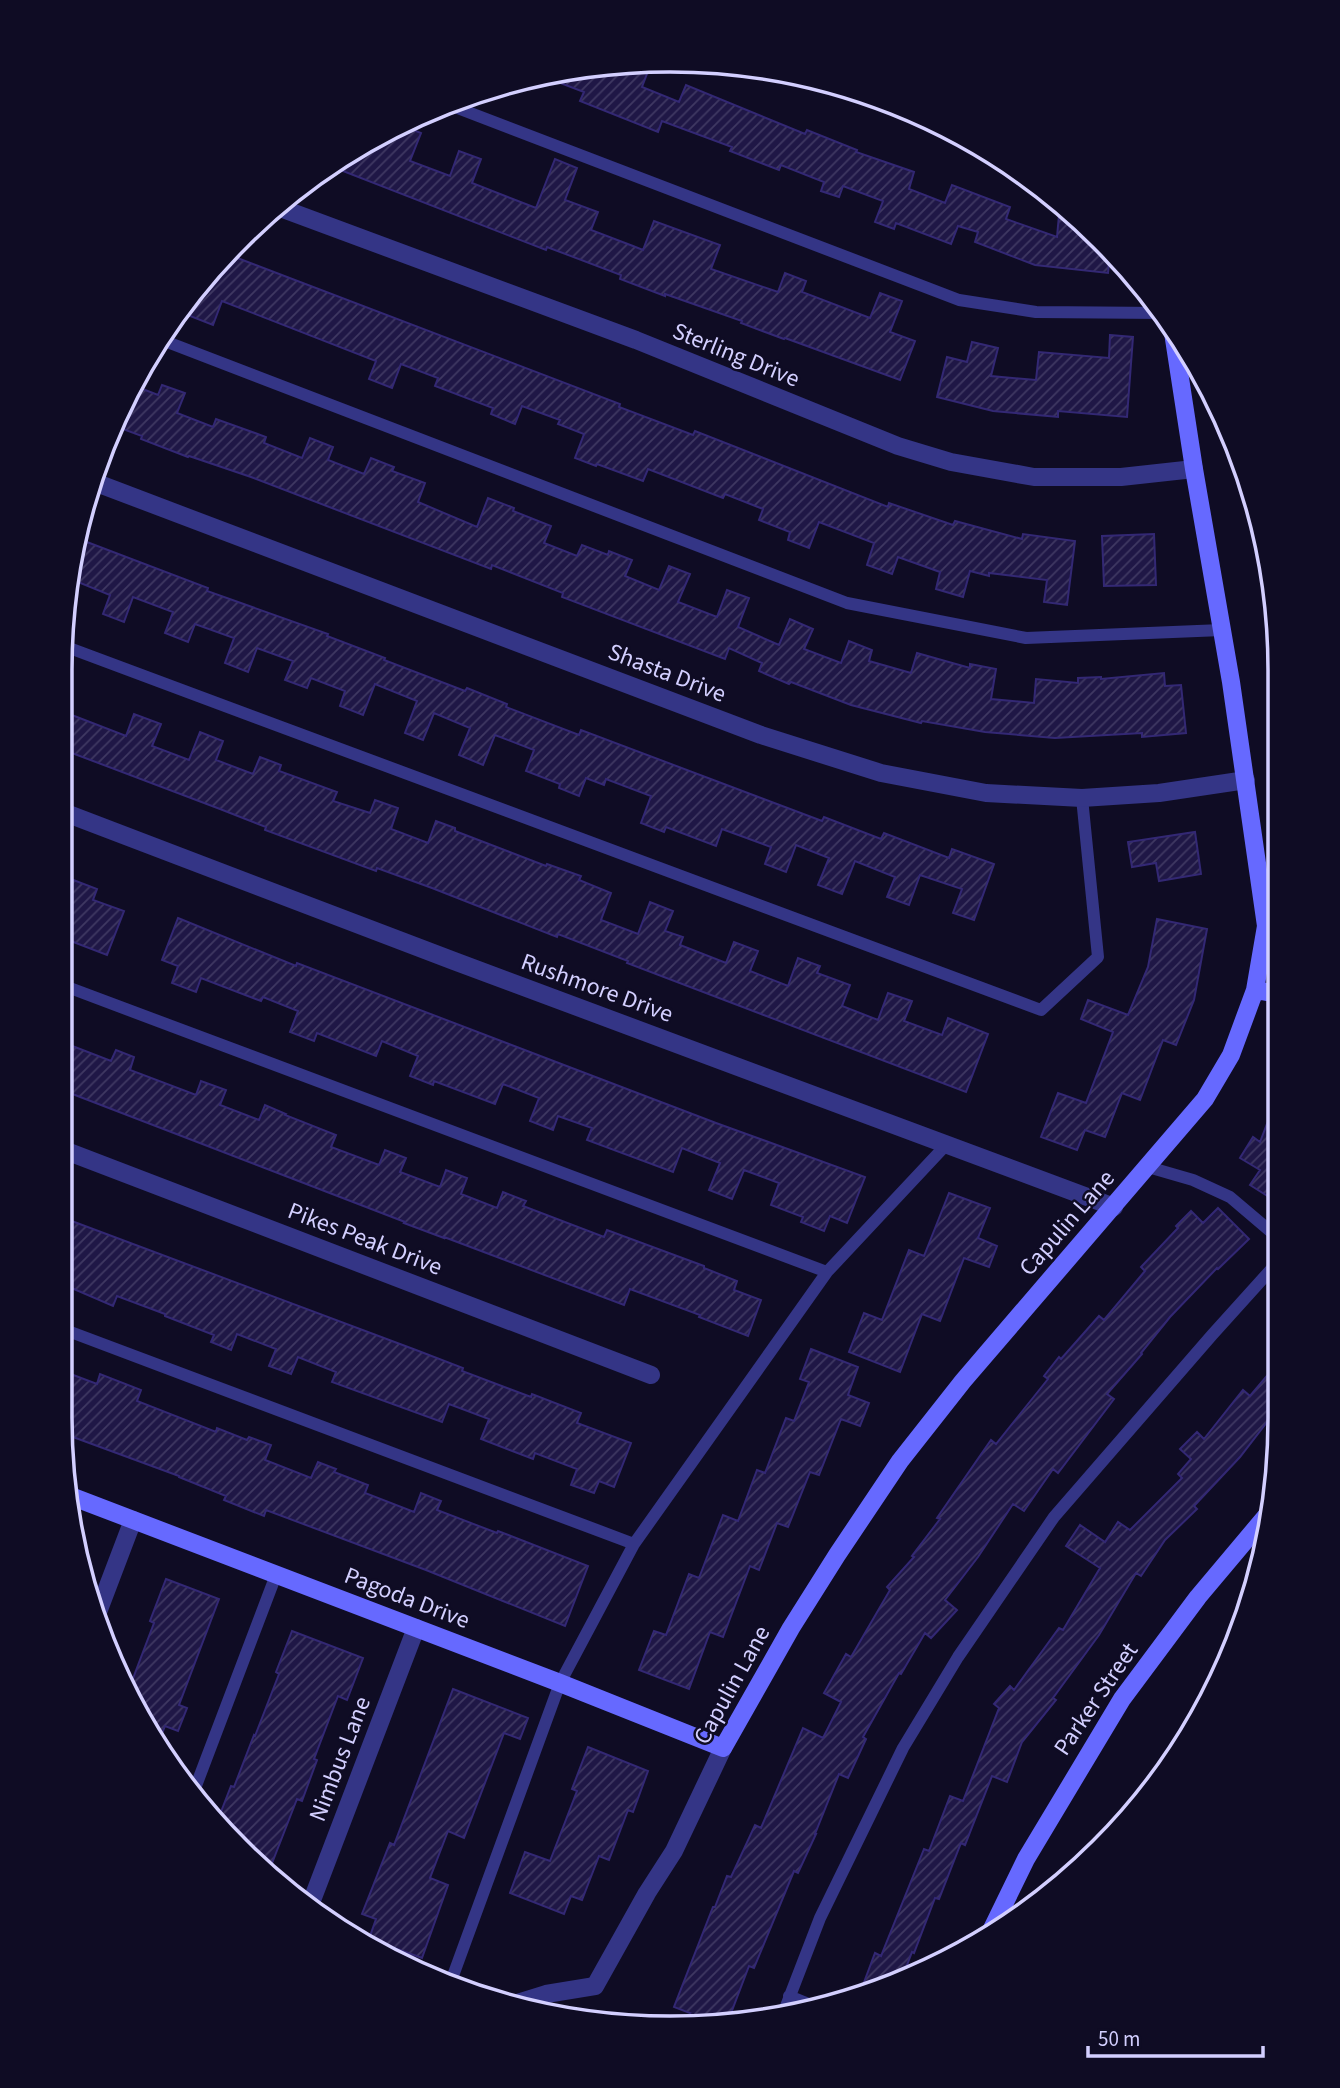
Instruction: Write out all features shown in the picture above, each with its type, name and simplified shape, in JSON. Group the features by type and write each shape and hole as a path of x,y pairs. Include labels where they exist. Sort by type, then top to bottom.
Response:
{"street":[{"name":"Sterling Drive","path":"287,211 636,340 898,446 937,458 1034,477 1121,477 1194,469"},
{"name":"Capulin Lane","path":"529,1999 595,1986 674,1851 723,1748 798,1618 900,1461 963,1381 1205,1099 1231,1055 1255,990 1266,926 1246,780 1176,352"},
{"name":"Shasta Drive","path":"101,485 775,739 881,773 986,793 1082,799 1159,793 1246,780"},
{"name":"Rushmore Drive","path":"72,815 1114,1207"},
{"path":"1255,990 1268,992"},
{"name":"Pikes Peak Drive","path":"72,1153 651,1375"},
{"name":"Pagoda Drive","path":"77,1499 723,1748"},
{"path":"101,1604 133,1520"},
{"name":"Parker Street","path":"997,1918 1026,1859 1122,1699 1198,1597 1259,1524"},
{"name":"Nimbus Lane","path":"313,1898 416,1628"}],"lane":[{"path":"461,109 959,300 1036,312 1150,313"},
{"path":"170,343 847,603 1026,638 1222,629"},
{"path":"73,649 1041,1010 1098,957 1082,799"},
{"path":"72,989 827,1272"},
{"path":"453,1976 560,1683 634,1544 827,1272 946,1145"},
{"path":"1147,1167 1192,1180 1230,1197 1268,1229"},
{"path":"786,2005 820,1918 903,1748 958,1657 1054,1517 1268,1273"},
{"path":"72,1333 634,1544"},
{"path":"197,1784 276,1575"},
{"path":"789,1996 802,2001"}],"building":[{"path":"647,73 642,87 679,102 686,85 805,134 807,130 857,150 856,152 914,172 909,189 945,203 952,185 1010,207 1006,219 1057,237 1059,216 1109,264 1108,273 1035,265 975,242 978,232 958,226 951,244 896,223 894,229 875,222 883,201 843,186 839,197 821,191 824,182 781,165 779,170 730,151 732,147 662,121 658,132 580,101 584,92 558,82"},
{"path":"413,130 421,133 410,161 450,176 459,151 481,159 472,183 536,208 555,159 577,168 565,200 598,212 591,230 643,250 654,221 720,245 711,269 778,292 785,273 806,281 802,292 870,318 880,293 902,301 890,332 915,341 900,380 741,323 742,321 665,296 620,279 621,275 547,247 546,250 342,171"},
{"path":"237,258 620,404 619,407 693,435 695,431 888,507 889,503 953,525 955,521 1022,539 1023,534 1075,541 1067,605 1044,602 1047,580 989,573 989,576 970,571 963,597 936,589 940,572 898,557 892,574 867,565 874,543 819,522 809,548 788,540 790,532 759,520 763,509 725,494 723,498 648,469 643,481 575,458 584,434 558,424 560,420 522,406 515,424 491,414 493,408 435,386 438,378 401,364 392,388 369,379 376,361 222,301 213,325 190,316 195,306"},
{"path":"1110,335 1133,337 1127,417 1058,411 1058,417 993,411 937,397 947,357 967,362 972,342 998,348 991,376 1036,380 1039,352 1109,358"},
{"path":"162,385 185,393 177,413 213,427 216,419 266,437 264,443 302,458 310,438 333,447 328,460 364,474 371,458 394,467 392,471 425,483 418,502 477,527 488,498 514,508 513,511 551,526 544,543 577,556 582,545 608,555 609,551 632,560 625,576 659,590 669,566 690,574 678,602 717,617 727,590 749,598 738,627 779,645 790,619 813,629 804,649 841,663 849,641 872,650 869,661 911,673 917,653 970,668 970,664 996,669 991,699 1034,703 1036,679 1078,683 1078,678 1101,679 1164,673 1165,686 1181,685 1186,733 1142,737 1142,733 1055,738 921,723 851,705 759,671 762,663 729,648 725,659 562,597 563,593 492,565 491,569 251,477 188,457 122,429 142,389 158,395"},
{"path":"1154,534 1156,585 1104,586 1102,536"},
{"path":"86,542 208,588 207,591 328,634 327,636 385,658 384,660 465,691 467,688 507,704 506,707 579,735 581,730 822,821 824,817 881,839 884,833 949,858 952,849 994,864 974,920 953,913 962,889 920,875 909,905 887,897 895,877 855,861 842,894 818,885 829,858 796,845 786,872 765,864 771,847 722,829 716,846 666,827 664,832 641,823 651,796 606,779 604,785 586,778 579,796 559,788 560,784 526,771 534,750 495,735 483,765 459,755 470,728 434,713 423,740 405,733 417,701 375,684 363,715 340,706 345,691 311,678 307,688 285,680 293,661 257,648 248,672 225,663 234,638 195,624 188,642 165,633 173,612 133,597 124,622 103,614 110,595 78,582"},
{"path":"134,714 161,724 152,746 189,760 200,732 223,741 216,760 253,774 260,757 281,765 279,771 337,792 333,801 370,813 375,800 398,808 391,829 428,843 436,821 546,866 547,864 581,876 579,880 611,893 601,920 638,934 650,902 673,911 665,931 683,937 680,945 726,963 734,942 758,951 750,971 788,986 798,958 820,966 817,973 850,985 842,1006 878,1020 888,993 912,1001 904,1021 942,1035 948,1018 988,1034 966,1092 627,963 628,961 558,934 557,937 377,868 376,871 265,830 266,827 72,753 72,715 126,736"},
{"path":"1195,832 1201,874 1159,881 1156,863 1132,867 1128,842"},
{"path":"72,879 97,889 93,900 124,911 107,955 72,941"},
{"path":"178,918 296,966 297,963 865,1177 847,1223 830,1216 824,1231 801,1222 803,1217 771,1205 779,1183 744,1170 732,1199 709,1190 720,1163 682,1148 673,1172 587,1140 592,1128 558,1116 553,1130 530,1121 539,1098 503,1084 495,1104 434,1081 433,1085 410,1076 418,1056 382,1041 376,1056 317,1033 314,1041 290,1032 298,1011 263,997 261,1001 201,978 196,992 172,983 178,966 162,960"},
{"path":"1157,919 1207,929 1194,1000 1176,1045 1163,1040 1140,1100 1122,1093 1105,1137 1085,1130 1077,1150 1041,1137 1058,1093 1086,1103 1113,1032 1081,1019 1088,1000 1128,1015 1148,967"},
{"path":"72,1046 111,1061 116,1050 134,1057 130,1070 196,1095 201,1081 226,1090 220,1105 259,1120 265,1105 336,1135 331,1147 379,1165 385,1150 406,1158 400,1172 440,1187 446,1170 467,1178 461,1194 497,1208 503,1192 526,1201 523,1206 604,1237 607,1230 704,1266 737,1281 734,1290 761,1300 748,1336 630,1289 624,1305 72,1094"},
{"path":"1268,1121 1268,1196 1250,1185 1260,1170 1240,1158 1253,1137 1260,1142"},
{"path":"949,1193 990,1208 978,1238 997,1246 989,1267 964,1258 940,1321 922,1314 900,1372 849,1352 864,1313 882,1320 909,1250 924,1256"},
{"path":"1218,1208 1249,1239 1170,1317 1107,1394 1114,1399 1058,1473 1053,1469 1024,1511 1013,1504 945,1600 957,1610 931,1638 925,1633 863,1737 866,1739 848,1778 839,1774 816,1834 798,1873 794,1871 754,1968 749,1966 731,2013 687,2016 690,2013 674,2007 727,1876 731,1877 755,1825 761,1828 803,1728 823,1738 841,1702 824,1693 846,1654 851,1657 890,1590 887,1587 914,1557 912,1556 940,1519 937,1518 991,1440 996,1444 1048,1379 1044,1376 1059,1357 1061,1359 1099,1316 1104,1320 1145,1271 1141,1267 1191,1211 1203,1223"},
{"path":"72,1221 463,1368 462,1371 581,1413 577,1423 631,1443 614,1487 599,1481 594,1493 571,1485 577,1469 535,1453 533,1459 481,1439 489,1419 449,1404 442,1422 332,1382 336,1372 298,1357 291,1374 269,1366 276,1349 237,1334 231,1350 211,1342 214,1335 117,1296 113,1306 72,1288"},
{"path":"811,1349 858,1367 848,1395 869,1403 860,1426 841,1419 819,1475 810,1472 788,1527 777,1523 759,1570 750,1566 723,1637 710,1632 689,1689 639,1670 654,1631 666,1635 689,1574 699,1578 723,1515 738,1521 757,1470 765,1473 786,1418 794,1421 809,1382 800,1379"},
{"path":"100,1374 141,1390 137,1401 216,1432 217,1428 247,1440 249,1437 271,1445 265,1460 311,1478 318,1462 336,1469 334,1472 368,1485 365,1493 414,1512 421,1493 441,1501 437,1510 588,1566 565,1626 266,1510 264,1516 224,1500 226,1496 72,1437 72,1375 97,1384"},
{"path":"1268,1375 1268,1421 1240,1457 1194,1506 1197,1509 1165,1540 1141,1576 1136,1573 1099,1635 1053,1698 1056,1700 1022,1742 1007,1782 992,1776 965,1845 961,1843 939,1899 935,1898 906,1968 863,1985 875,1953 881,1956 924,1849 929,1851 950,1796 963,1801 999,1708 994,1704 1010,1686 1014,1690 1059,1628 1063,1630 1100,1568 1066,1546 1080,1525 1105,1542 1118,1522 1130,1530 1182,1478 1178,1474 1191,1459 1180,1449 1197,1432 1204,1439 1243,1390 1250,1396"},
{"path":"166,1579 219,1599 179,1705 187,1708 178,1731 165,1726 162,1733 132,1681 154,1623 150,1621"},
{"path":"292,1631 363,1658 347,1700 338,1696 314,1759 317,1760 302,1801 297,1799 272,1864 221,1813 255,1736 279,1674 276,1672"},
{"path":"453,1689 528,1718 520,1739 504,1733 464,1838 448,1831 430,1878 448,1885 422,1958 390,1946 370,1936 376,1919 362,1914 390,1843 394,1845"},
{"path":"588,1747 648,1771 633,1812 628,1810 609,1860 599,1856 582,1900 571,1896 564,1914 510,1893 525,1852 550,1861 577,1791 572,1789"}]}
